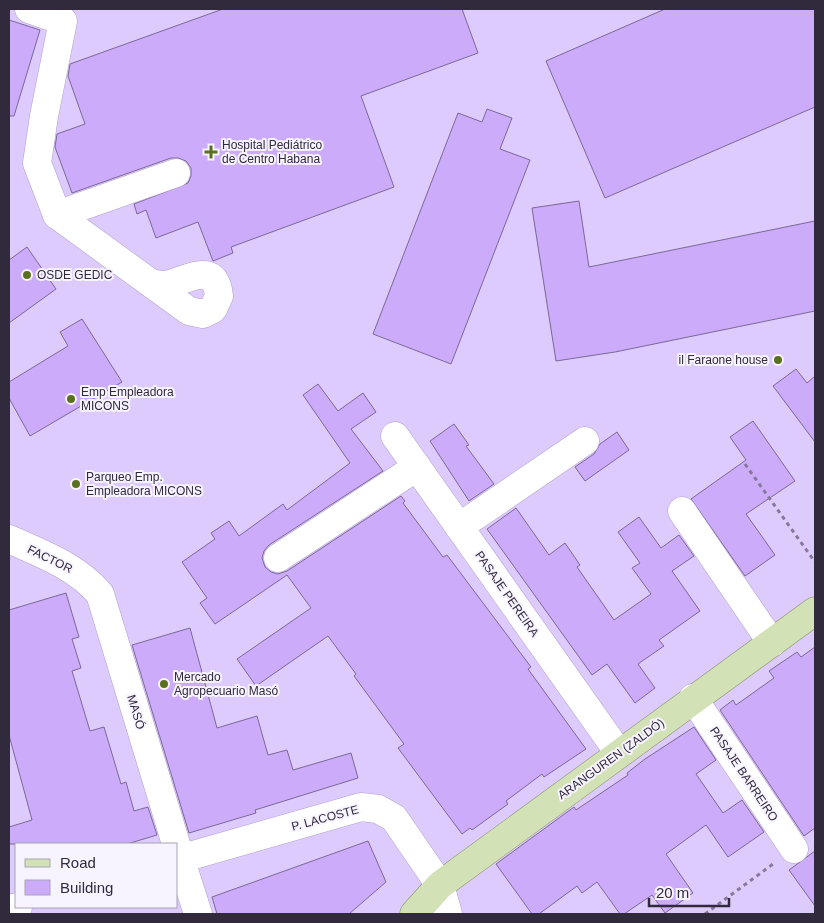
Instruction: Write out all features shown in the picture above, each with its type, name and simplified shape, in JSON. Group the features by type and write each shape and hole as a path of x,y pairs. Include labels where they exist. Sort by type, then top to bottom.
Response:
{"main road":[{"name":"ARANGUREN (ZALDÓ)","path":"414,914 440,885 693,698 815,611"}],"street":[{"path":"29,9 63,21 44,116 37,163 57,215 150,283"},
{"path":"57,215 176,173"},
{"name":"PASAJE PEREIRA","path":"395,436 619,753"},
{"path":"459,527 585,442"},
{"path":"278,558 417,467"},
{"path":"682,511 772,643"},
{"name":"FACTOR","path":"9,539 73,569 90,582"},
{"name":"MASÓ","path":"90,582 100,594 174,843"},
{"name":"PASAJE BARREIRO","path":"693,698 794,849"},
{"name":"P. LACOSTE","path":"178,852 360,807 378,808 394,818 440,885 448,914"},
{"name":"MASÓ","path":"178,855 198,914"}],"path":[{"path":"746,464 815,562"},
{"path":"705,914 794,849"}],"building":[{"path":"223,9 462,9 478,53 361,96 394,187 231,247 233,253 213,261 198,222 156,238 146,210 137,214 134,204 188,183 191,176 191,168 186,161 171,158 72,193 55,147 57,134 85,124 68,76 70,64"},
{"path":"665,9 815,9 815,107 605,198 546,61"},
{"path":"9,20 40,30 14,116 9,116"},
{"path":"487,109 512,118 500,149 530,160 451,364 373,334 458,113 482,122"},
{"path":"579,201 589,267 815,221 815,311 615,352 556,361 532,208"},
{"name":"OSDE GEDIC","path":"27,247 56,289 9,323 9,260"},
{"path":"82,319 122,382 30,436 9,398 9,382 68,346 60,332"},
{"path":"796,369 807,383 815,376 815,442 773,386"},
{"path":"318,384 338,411 363,393 376,412 351,429 383,471 269,545 264,551 262,558 265,567 271,572 278,574 287,571 401,496 405,501 403,503 443,557 447,555 531,667 528,669 586,749 544,777 542,774 506,801 508,804 472,830 470,828 462,834 398,748 404,744 354,676 356,674 328,636 256,686 237,659 311,608 287,575 215,624 200,603 207,598 182,562 215,539 211,533 229,521 239,536 283,504 287,510 350,463 303,395"},
{"path":"753,421 795,481 746,514 775,555 745,576 691,499 746,460 730,437"},
{"path":"454,424 469,445 466,446 494,484 469,501 430,441"},
{"path":"617,432 629,450 585,481 575,467 594,454 600,444"},
{"path":"516,508 549,555 565,543 580,565 577,567 614,620 651,594 632,568 640,563 618,532 639,517 661,548 679,535 694,556 672,571 700,611 659,640 664,646 638,664 655,688 635,703 607,664 592,675 487,529"},
{"path":"66,593 79,637 72,639 81,668 72,671 90,731 104,727 121,784 126,782 134,811 148,807 157,835 130,843 9,844 9,827 32,820 9,735 9,610"},
{"path":"190,628 217,728 257,716 268,755 287,750 293,770 351,753 358,778 255,810 256,813 189,833 132,645"},
{"path":"815,647 815,828 804,836 720,710 733,700 736,705 774,678 769,671 797,652 801,657"},
{"path":"694,727 716,760 696,774 723,813 742,800 764,832 728,857 706,825 666,854 693,893 665,913 652,895 624,914 620,914 597,882 582,893 577,886 539,914 532,914 496,864 574,807 576,810 628,775 627,773 645,759"},
{"path":"368,841 386,882 349,914 217,914 212,897"},
{"path":"815,851 815,906 789,870"}],"place":[{"name":"Hospital Pediátrico de Centro Habana","path":"211,152"},
{"name":"OSDE GEDIC","path":"27,275"},
{"name":"il Faraone house","path":"778,360"},
{"name":"Emp Empleadora MICONS","path":"71,399"},
{"name":"Parqueo Emp. Empleadora MICONS","path":"76,484"},
{"name":"Mercado Agropecuario Masó","path":"164,684"}]}
